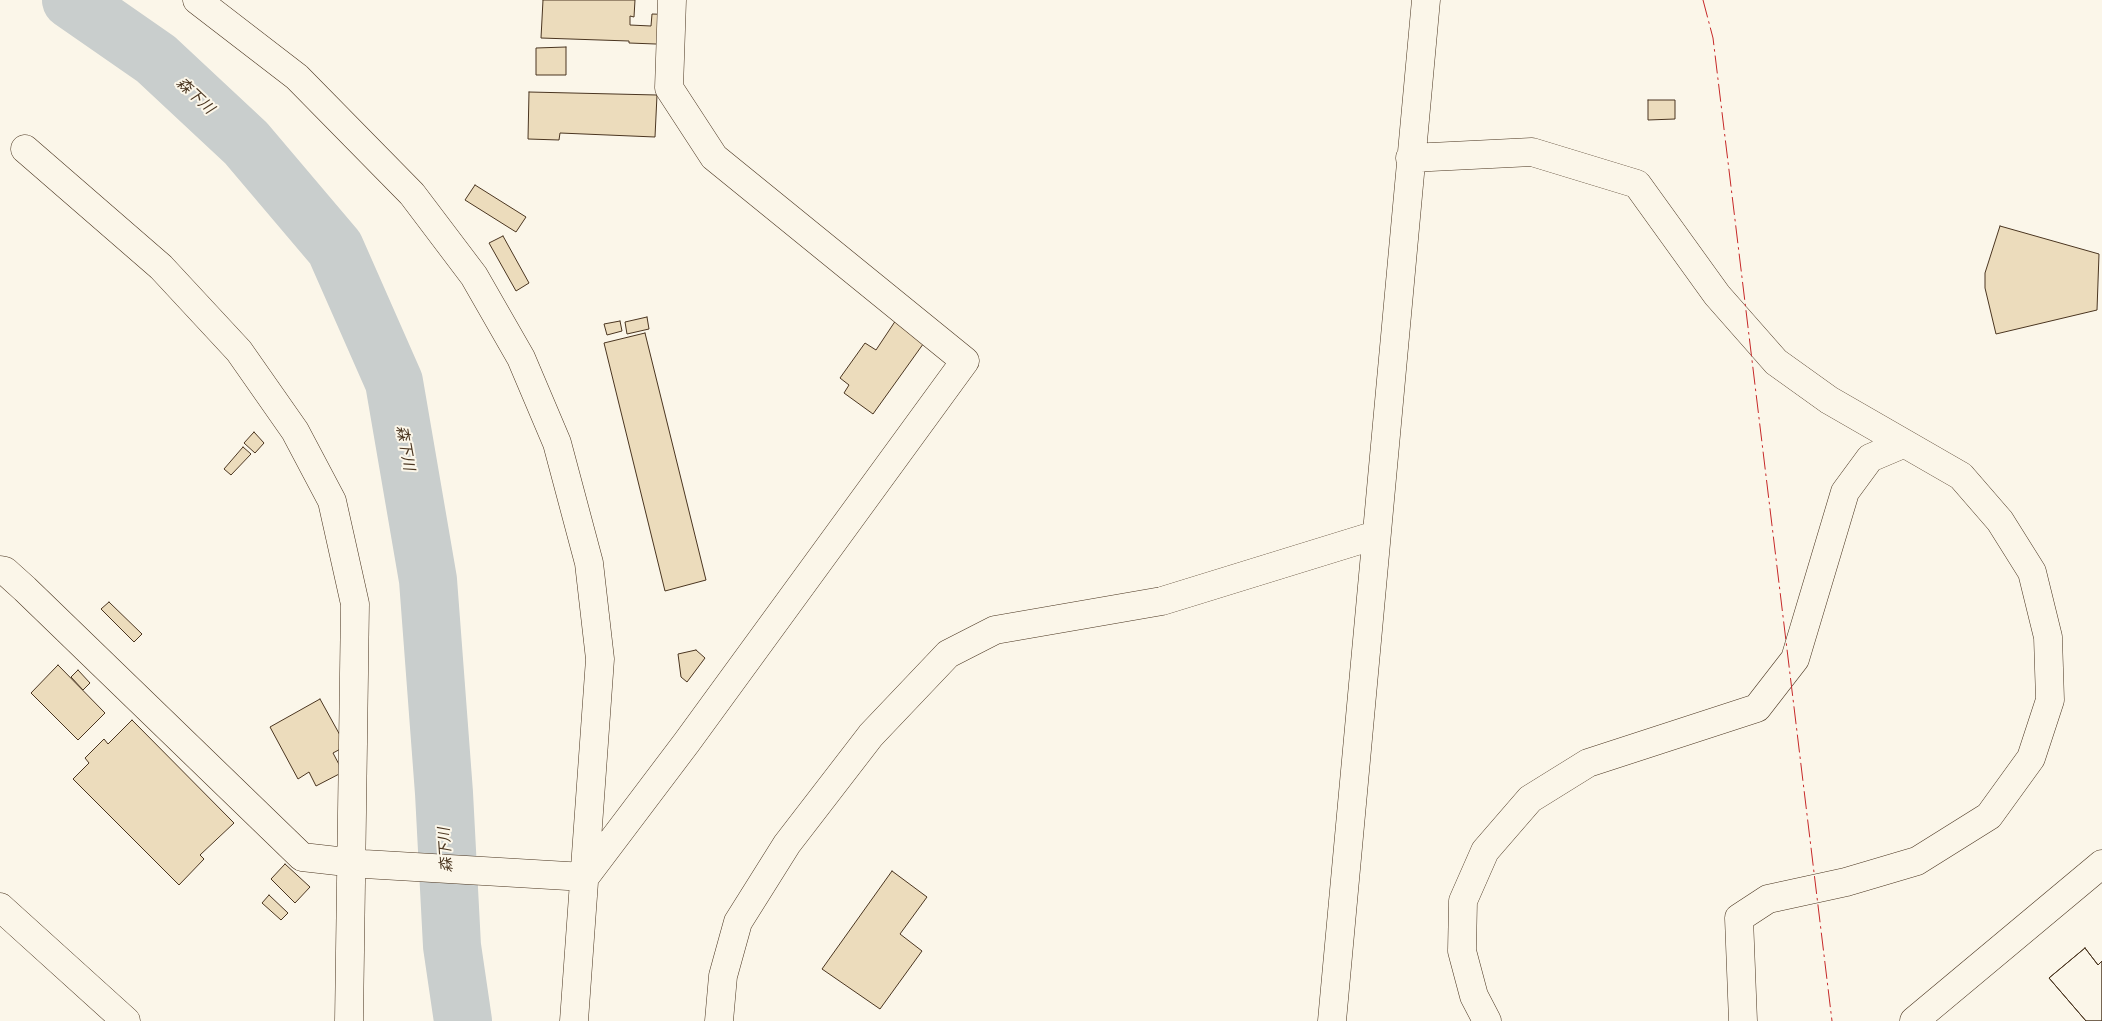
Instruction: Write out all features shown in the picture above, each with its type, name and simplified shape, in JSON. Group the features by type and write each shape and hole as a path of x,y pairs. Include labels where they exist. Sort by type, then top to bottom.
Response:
{"street":[{"path":"197,0 296,77 412,194 474,276 521,358 557,443 589,563 600,659 576,876 574,1021"},
{"path":"576,876 687,742 966,361 714,157 670,88 672,0"},
{"path":"1332,1021 1426,0"},
{"path":"25,149 161,267 240,352 295,431 332,501 355,604 358,863 349,1021"},
{"path":"1410,158 1532,152 1637,184 1673,237 1717,295 1776,362 1829,400 1961,476 2000,521 2032,572 2048,637 2050,700 2031,758 1989,816 1917,861 1846,882 1768,899 1739,918 1743,1021"},
{"path":"1487,1021 1474,996 1462,951 1463,901 1485,851 1530,799 1588,763 1756,708 1795,659 1846,492 1870,458 1903,444"},
{"path":"719,1021 722,976 738,922 786,844 871,735 948,654 995,630 1162,601 1376,535"},
{"path":"0,570 5,571 26,589 302,857 358,863 576,876"},
{"path":"1914,1021 2102,864"},
{"path":"0,907 126,1021"}],"building":[{"path":"543,0 635,0 634,17 630,16 630,25 651,26 652,14 682,15 682,45 541,38"},
{"path":"566,47 566,75 536,75 536,48"},
{"path":"529,92 657,95 655,137 560,133 559,140 528,139"},
{"path":"1648,100 1675,100 1675,119 1648,120"},
{"path":"475,185 526,217 516,232 465,200"},
{"path":"2000,226 2099,254 2097,310 1996,334 1985,288 1985,273"},
{"path":"503,236 529,283 516,291 489,243"},
{"path":"647,317 649,329 627,334 625,322"},
{"path":"896,320 926,340 873,414 844,393 849,385 840,378 865,343 876,350"},
{"path":"620,321 622,331 607,335 604,324"},
{"path":"645,333 706,580 665,591 604,343"},
{"path":"254,432 264,443 255,453 244,443"},
{"path":"243,447 251,454 231,475 224,469"},
{"path":"109,602 142,634 134,642 101,609"},
{"path":"696,650 705,658 687,682 681,677 678,654"},
{"path":"58,665 105,713 78,740 31,693"},
{"path":"78,670 90,683 83,690 71,677"},
{"path":"320,699 346,746 333,753 343,772 316,786 309,772 298,779 270,727"},
{"path":"132,720 234,823 200,855 204,859 179,885 73,779 89,763 85,758 104,739 108,744"},
{"path":"285,864 310,887 295,903 271,879"},
{"path":"892,871 927,897 900,934 922,951 880,1009 822,969"},
{"path":"269,895 288,913 281,920 262,903"},
{"path":"2085,948 2098,965 2102,961 2102,1021 2086,1021 2049,978"},
{"path":"2085,948 2098,965 2102,961 2102,1021 2086,1021 2049,978"}],"waterway":[{"name":"森下川","path":"71,0 156,59 246,143 335,248 394,382 428,580 444,793 452,946 463,1021"}],"power":[{"path":"1703,0 1713,38 1832,1021"}]}
